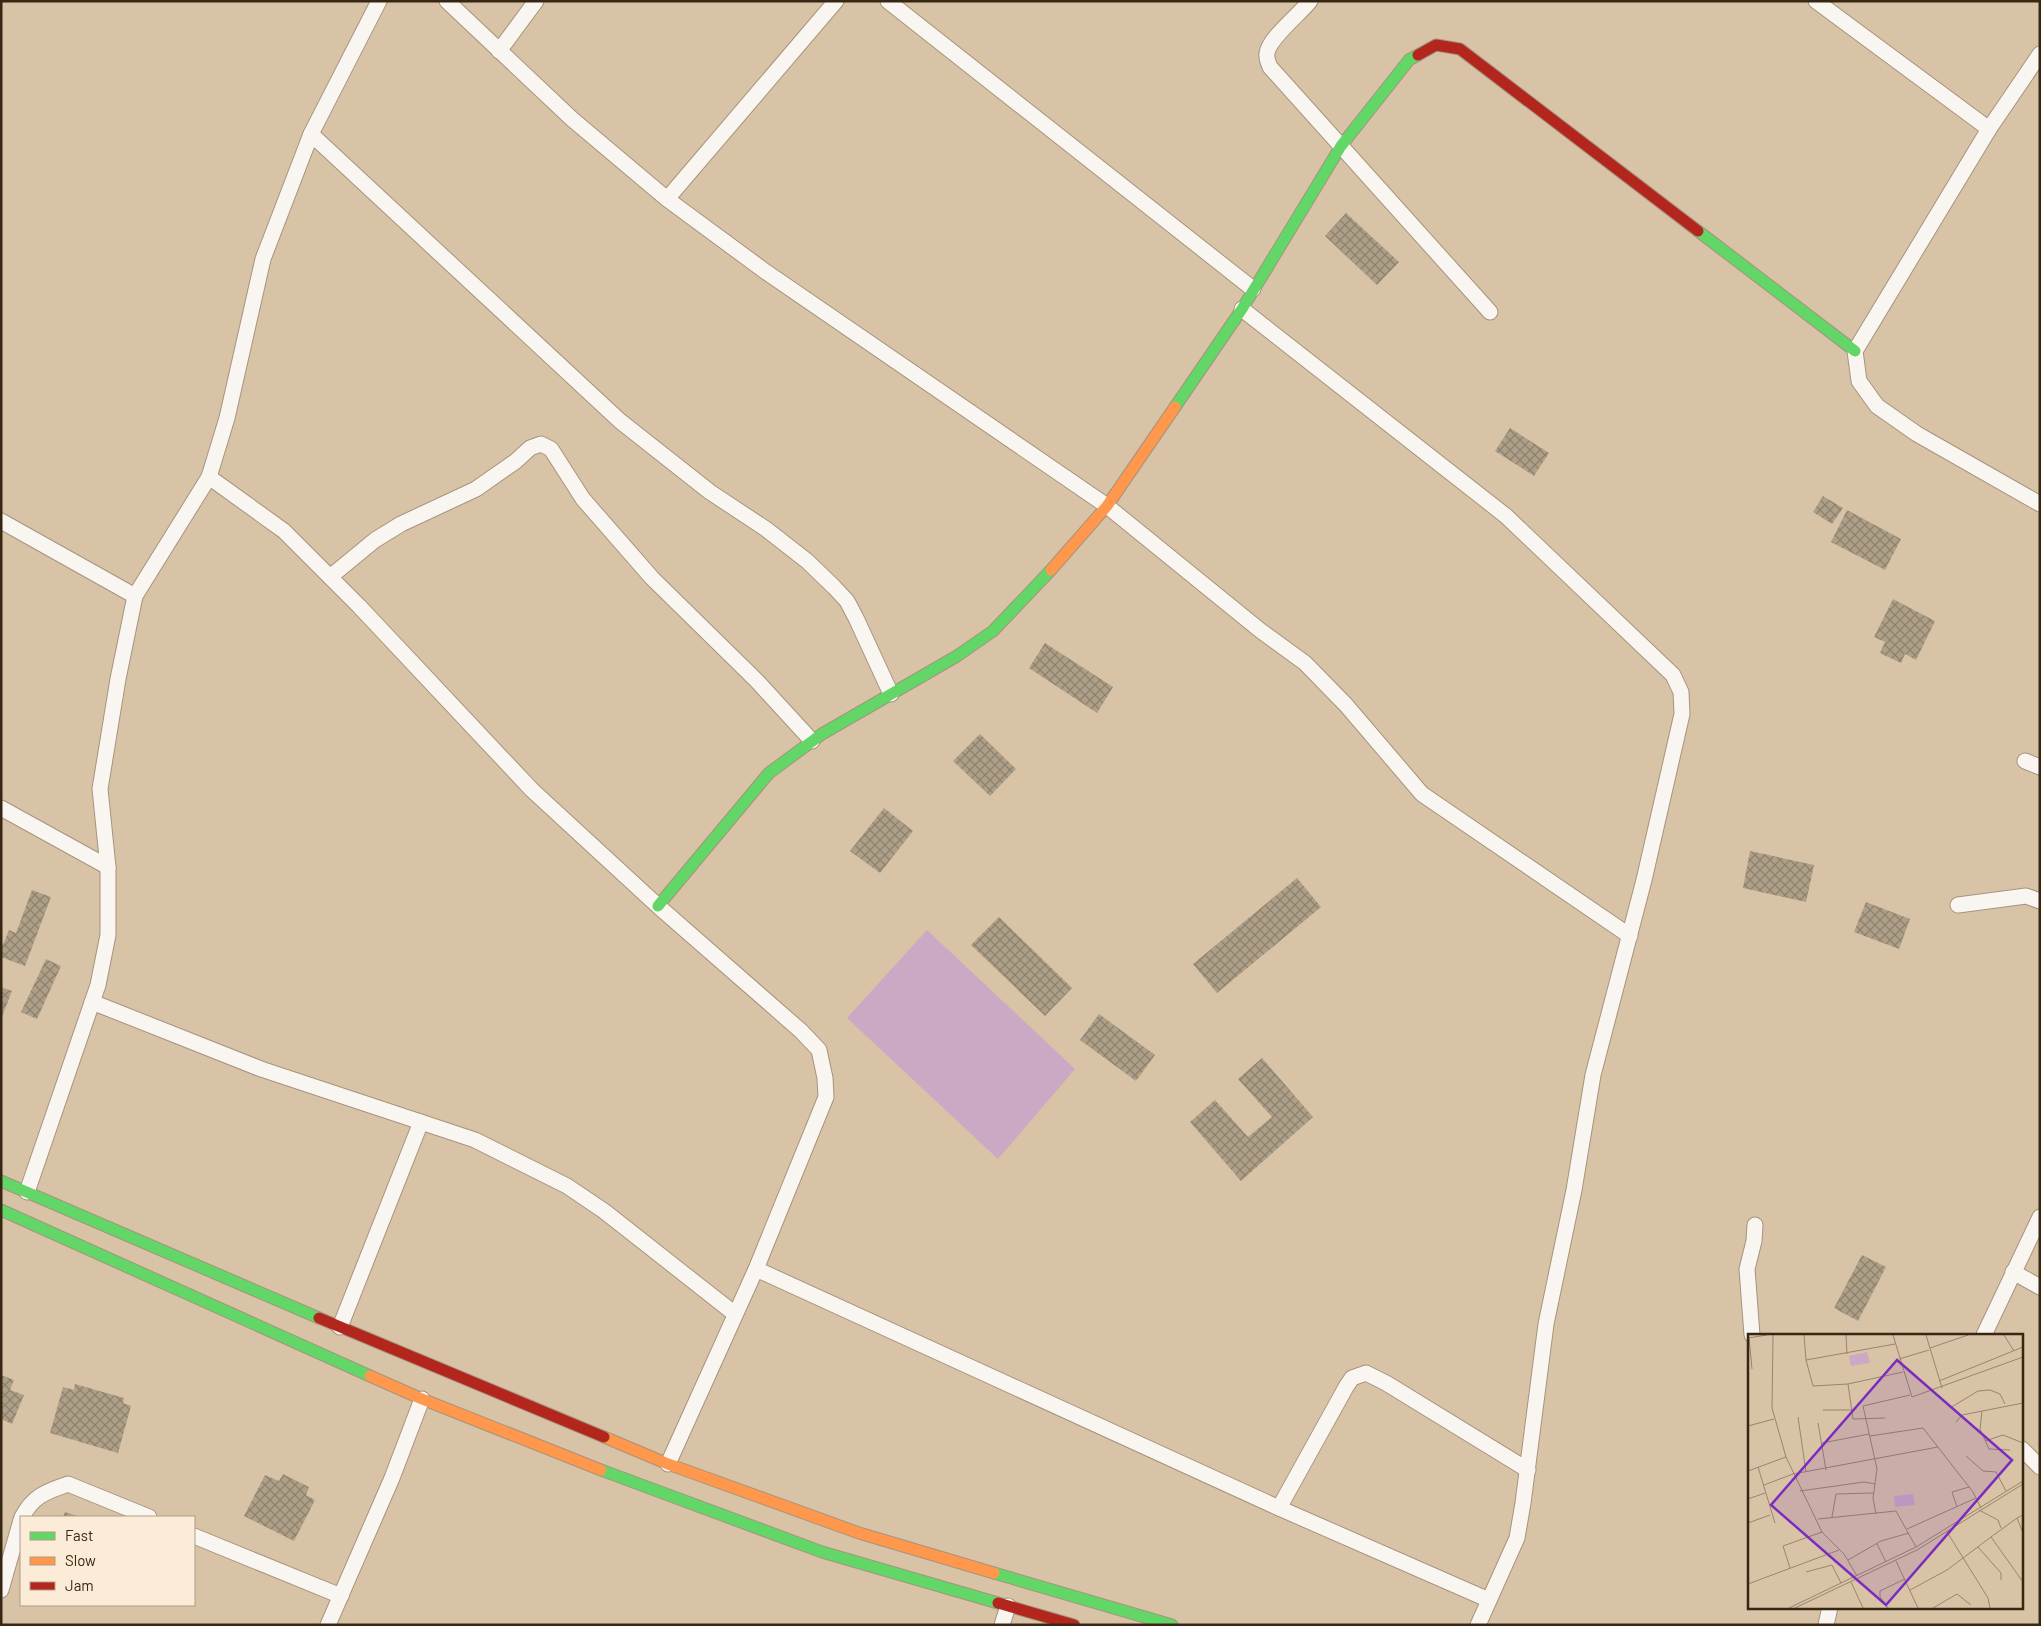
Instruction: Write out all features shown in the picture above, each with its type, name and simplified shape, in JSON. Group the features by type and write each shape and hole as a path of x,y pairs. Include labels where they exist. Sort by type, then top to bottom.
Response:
{"street":[{"path":"27,1192 92,1002 108,935 108,867 100,789 118,679 135,596 209,477 227,418 263,260 311,134 379,1"},
{"path":"447,1 572,119 667,199 766,272 1107,506 1261,631 1305,663 1346,705 1422,794 1630,936"},
{"path":"499,51 536,1"},
{"path":"667,199 836,1"},
{"path":"888,1 1253,289"},
{"path":"1310,1 1273,40 1267,50 1266,60 1270,68 1490,312"},
{"path":"1816,1 1989,129"},
{"path":"658,906 769,773 812,741 957,656 993,631 1026,598 1107,506 1242,309 1341,146 1409,60 1436,45 1460,49 1855,351"},
{"path":"2040,54 1989,129 1855,351 1859,381 1877,406 1918,434 2040,504"},
{"path":"311,134 620,421 710,492 766,529 807,561 834,586 856,618 891,694"},
{"path":"1242,309 1506,516 1673,675 1681,692 1682,714 1644,880 1593,1075 1574,1190 1546,1324 1528,1470 1517,1538 1478,1625"},
{"path":"330,577 375,540 401,524 476,488 516,461 530,448 541,444 551,449 583,499 652,578 757,682 812,741"},
{"path":"209,477 284,531 532,790 658,906 801,1031 818,1050 825,1078 826,1098 756,1269 668,1464"},
{"path":"1,521 135,596"},
{"path":"2025,761 2040,767"},
{"path":"1,808 108,867"},
{"path":"1958,906 2026,896 2040,901"},
{"path":"92,1002 260,1069 475,1140 567,1186 604,1211 735,1314"},
{"path":"340,1327 421,1122"},
{"path":"1,1181 340,1327 668,1464 859,1533 1172,1625"},
{"path":"1,1210 422,1399 655,1491 822,1552 1074,1625"},
{"path":"1984,1334 2040,1217"},
{"path":"1752,1334 1747,1269 1754,1241 1755,1225"},
{"path":"756,1269 1279,1508 1489,1600"},
{"path":"2013,1272 2040,1287"},
{"path":"1279,1508 1346,1387 1352,1378 1366,1373 1386,1383 1528,1470"},
{"path":"328,1625 392,1478 422,1399"},
{"path":"2024,1452 2040,1467"},
{"path":"23,1516 29,1505 42,1493 68,1484 147,1516"},
{"path":"1,1590 20,1525"},
{"path":"195,1536 341,1596"},
{"path":"1002,1625 1008,1606"},
{"path":"1826,1625 1830,1608"}],"shaded area":[{"path":"927,930 1075,1069 998,1159 847,1018"}],"building":[{"path":"1346,213 1399,262 1377,285 1325,236"},
{"path":"1510,428 1549,453 1534,476 1495,451"},
{"path":"1823,496 1843,508 1832,524 1813,512"},
{"path":"1847,510 1901,539 1885,570 1831,542"},
{"path":"1893,599 1935,621 1916,660 1905,654 1901,663 1880,653 1885,642 1874,637"},
{"path":"1045,643 1113,687 1097,713 1029,668"},
{"path":"980,734 1016,769 990,796 953,761"},
{"path":"884,808 913,831 880,873 850,851"},
{"path":"1750,851 1814,865 1806,902 1743,888"},
{"path":"1297,878 1321,907 1217,993 1193,964"},
{"path":"32,890 51,897 25,966 1,957 1,944 3,945 9,930 16,933"},
{"path":"1866,902 1910,919 1899,949 1854,932"},
{"path":"999,917 1072,988 1045,1016 971,945"},
{"path":"46,959 61,966 37,1019 21,1012"},
{"path":"1,987 12,991 1,1019"},
{"path":"1099,1014 1155,1055 1136,1081 1080,1040"},
{"path":"1262,1058 1313,1117 1241,1181 1190,1122 1215,1100 1248,1137 1272,1117 1238,1079"},
{"path":"1862,1255 1886,1267 1858,1321 1834,1308"},
{"path":"1,1375 14,1380 10,1390 24,1395 12,1424 1,1419"},
{"path":"75,1384 124,1398 123,1403 131,1406 118,1453 50,1433 63,1387 74,1390"},
{"path":"283,1474 309,1487 306,1495 315,1500 294,1541 244,1516 265,1475 279,1481"},
{"path":"65,1512 77,1516 63,1516"}],"traffic: fast":[{"path":"1175,407 1242,309 1341,146 1409,60 1418,55"},
{"path":"1698,231 1855,351"},
{"path":"658,906 769,773 822,734 957,656 993,631 1051,570"},
{"path":"1,1181 319,1318"},
{"path":"1,1210 370,1376"},
{"path":"601,1470 822,1552 998,1603"},
{"path":"994,1573 1172,1625"}],"traffic: slow":[{"path":"1051,570 1107,506 1175,407"},
{"path":"370,1376 422,1399 601,1470"},
{"path":"604,1437 668,1464 859,1533 994,1573"}],"traffic: jam":[{"path":"1418,55 1436,45 1460,49 1698,231"},
{"path":"319,1318 604,1437"},
{"path":"998,1603 1074,1625"}]}
